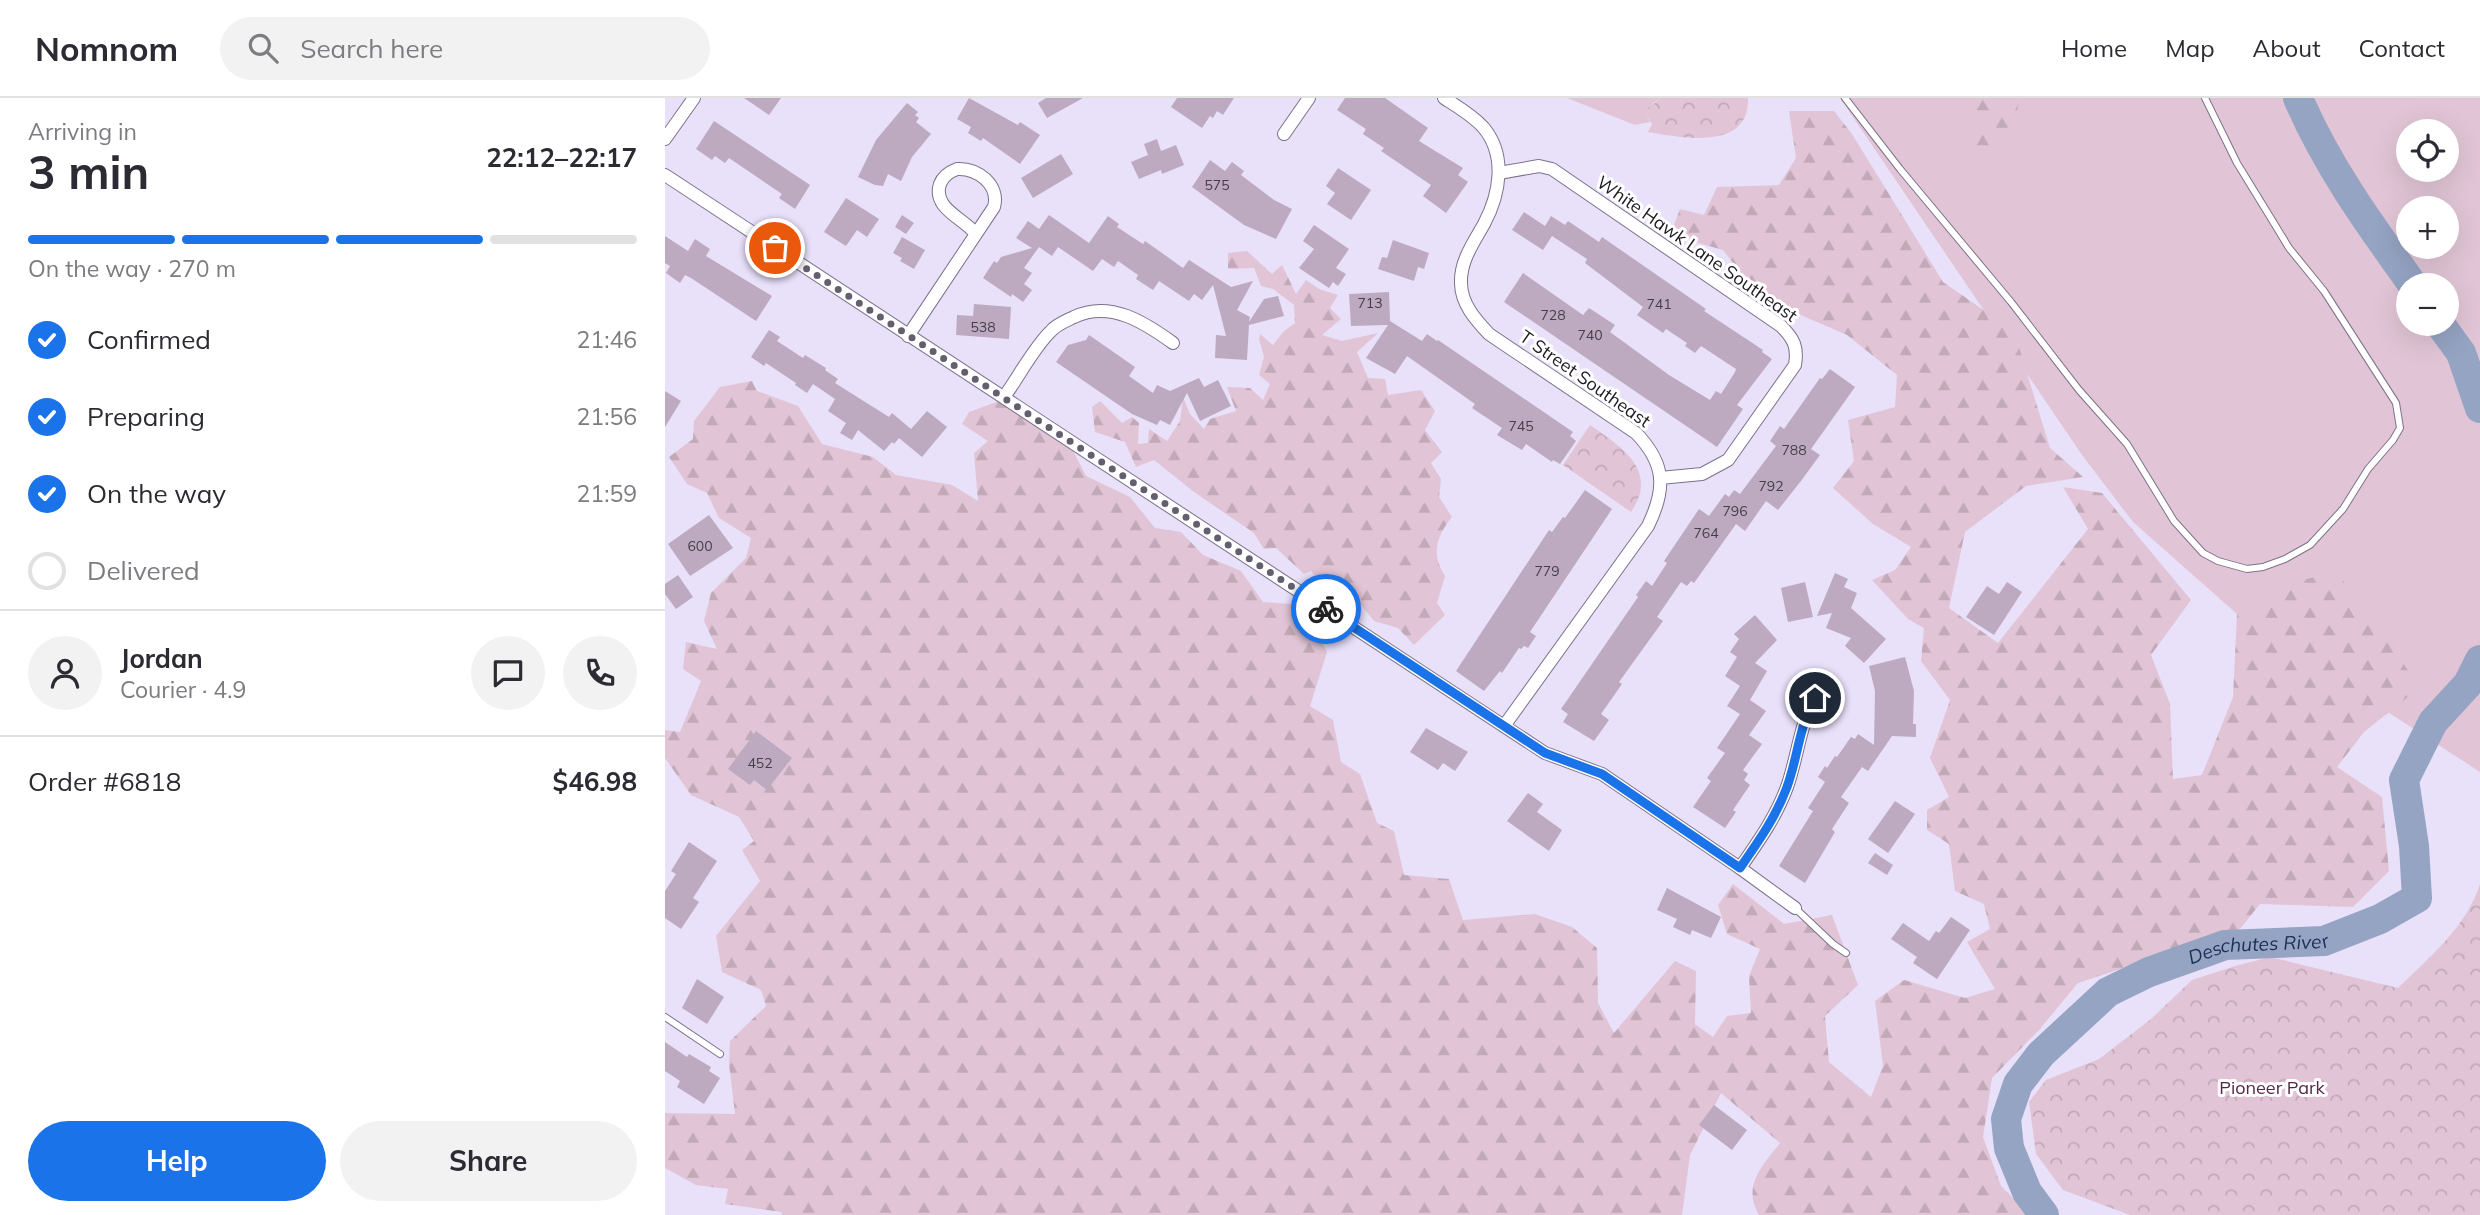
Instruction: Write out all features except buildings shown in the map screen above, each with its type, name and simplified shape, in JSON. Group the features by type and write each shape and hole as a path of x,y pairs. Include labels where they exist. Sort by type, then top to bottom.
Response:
{"street":[{"path":"665,139 694,98"},
{"path":"1284,134 1309,98"},
{"name":"T Street Southeast","path":"1444,98 1484,129 1496,151 1499,173 1496,201 1469,250 1463,267 1461,284 1465,302 1474,318 1489,334 1636,433 1649,446 1657,462 1660,478"},
{"name":"White Hawk Lane Southeast","path":"1499,173 1539,166 1552,169 1781,326 1793,339 1797,352 1795,365 1728,460 1702,474 1660,478"},
{"path":"908,336 994,207 996,197 990,183 973,172 957,169 943,178 939,188 940,199 945,208 968,224 975,233"},
{"path":"665,175 1545,753 1602,774 1795,908"},
{"path":"1004,397 1051,330 1081,314 1096,310 1131,317 1173,343"},
{"path":"1504,726 1648,526 1660,493 1660,478"},
{"path":"1740,868 1773,820 1781,803 1802,726 1815,698"}],"lane":[{"path":"1845,98 1900,169 2011,302 2078,390 2127,444 2174,521 2203,553 2218,561 2246,569 2263,567 2285,559 2310,545 2343,509 2368,469 2400,428 2396,403 2324,291 2277,230 2237,163 2206,98"},
{"path":"1795,908 1846,953"},
{"path":"665,1017 720,1054"}],"green space":[{"path":"1567,98 1661,98 1653,103 1646,115 1650,122 1635,125"},
{"path":"1661,98 1748,98 1746,115 1738,127 1726,134 1695,138 1648,132 1652,124 1646,115 1647,109"},
{"path":"1840,98 2480,98 2480,772 2237,614 2133,522 2082,455"},
{"path":"1965,98 2020,98 2010,142 1989,157 1966,138 1974,108"},
{"path":"1789,111 1834,111 1852,134 1943,282 2014,331 2050,448 2083,477 2026,486 1965,532 1949,608 1998,643 2088,529 2063,487 2102,493 2191,600 2151,655 2170,704 2173,779 2202,775 2233,697 2237,614 2281,585 2337,572 2420,687 2364,732 2337,767 2382,797 2389,871 2353,907 2260,904 2239,930 2078,983 2039,1030 1992,1078 1983,1137 2001,1186 2030,1215 1759,1215 1754,1205 1753,1186 1761,1168 1780,1143 1721,1093 1690,1155 1682,1215 782,1215 781,1212 725,1204 728,1189 696,1185 665,1168 665,1113 735,1114 729,1064 730,1041 766,1006 761,990 722,972 716,936 760,881 742,850 754,841 739,817 691,795 665,758 665,730 680,732 701,681 683,669 686,642 717,649 704,621 711,593 746,558 751,538 719,518 707,493 687,484 669,457 693,439 694,421 720,387 752,381 757,391 798,406 822,444 873,457 896,475 952,485 978,501 974,453 988,441 962,424 969,412 1002,400 1072,449 1086,476 1130,497 1155,528 1181,532 1203,555 1241,571 1263,602 1304,605 1327,652 1310,706 1333,720 1341,762 1360,774 1377,823 1394,831 1404,875 1449,879 1463,920 1535,914 1572,927 1597,948 1598,1003 1614,1033 1675,961 1696,971 1695,1024 1713,1037 1727,1016 1751,1013 1749,976 1760,949 1727,934 1718,905 1733,884 1784,924 1832,915 1858,985 1825,1016 1829,1062 1871,1097 1883,1066 1875,1001 1904,980 1965,998 1995,989 1967,942 1990,929 1984,904 1955,891 1949,844 1927,830 1927,810 1949,797 1930,758 1950,700 1921,661 1924,628 1908,619 1872,580 1895,570 1911,547 1873,524 1833,488 1854,461 1848,420 1895,407 1897,375 1847,335 1759,297 1723,250 1670,235 1680,209 1704,215 1717,187 1779,185 1796,158"},
{"path":"1247,251 1272,274 1282,265 1296,294 1306,280 1319,289 1338,295 1330,308 1341,319 1322,335 1342,341 1378,333 1357,352 1368,378 1385,379 1388,395 1421,390 1435,411 1425,430 1442,452 1431,463 1441,479 1439,497 1452,517 1437,546 1438,560 1445,576 1437,603 1445,615 1414,645 1398,628 1374,621 1353,595 1326,591 1311,571 1304,574 1276,548 1264,549 1254,533 1194,492 1154,460 1136,467 1125,442 1095,432 1092,407 1100,401 1122,423 1132,417 1139,423 1138,444 1148,443 1149,429 1167,441 1180,421 1183,397 1190,414 1204,429 1210,419 1236,411 1227,387 1250,388 1263,400 1270,384 1259,375 1264,357 1260,334 1273,345 1283,332 1295,323 1294,305 1273,289 1261,286 1254,268 1228,269 1228,253"},
{"path":"1590,425 1624,451 1639,472 1639,497 1631,512 1563,465"},
{"name":"Pioneer Park","path":"2480,884 2480,1215 2130,1215 2063,1190 2036,1154 2029,1102 2046,1080 2099,1059 2151,1019 2192,980 2270,957 2398,988 2457,927"}],"waterway":[{"name":"Deschutes River","path":"2298,98 2336,171 2405,273"},
{"name":"Deschutes River","path":"2449,336 2461,353 2480,408"},
{"name":"Deschutes River","path":"2044,1215 2027,1192 2009,1148 2006,1119 2018,1084 2041,1054 2108,992 2149,972 2225,945 2324,941 2380,919 2417,898 2414,846 2404,780 2433,722 2468,684 2480,660"}],"way so far":[{"path":"775,248 1326,609"}],"route":[{"path":"1326,609 1545,753 1602,774 1740,868 1773,820 1781,803 1802,726 1815,698"}]}
